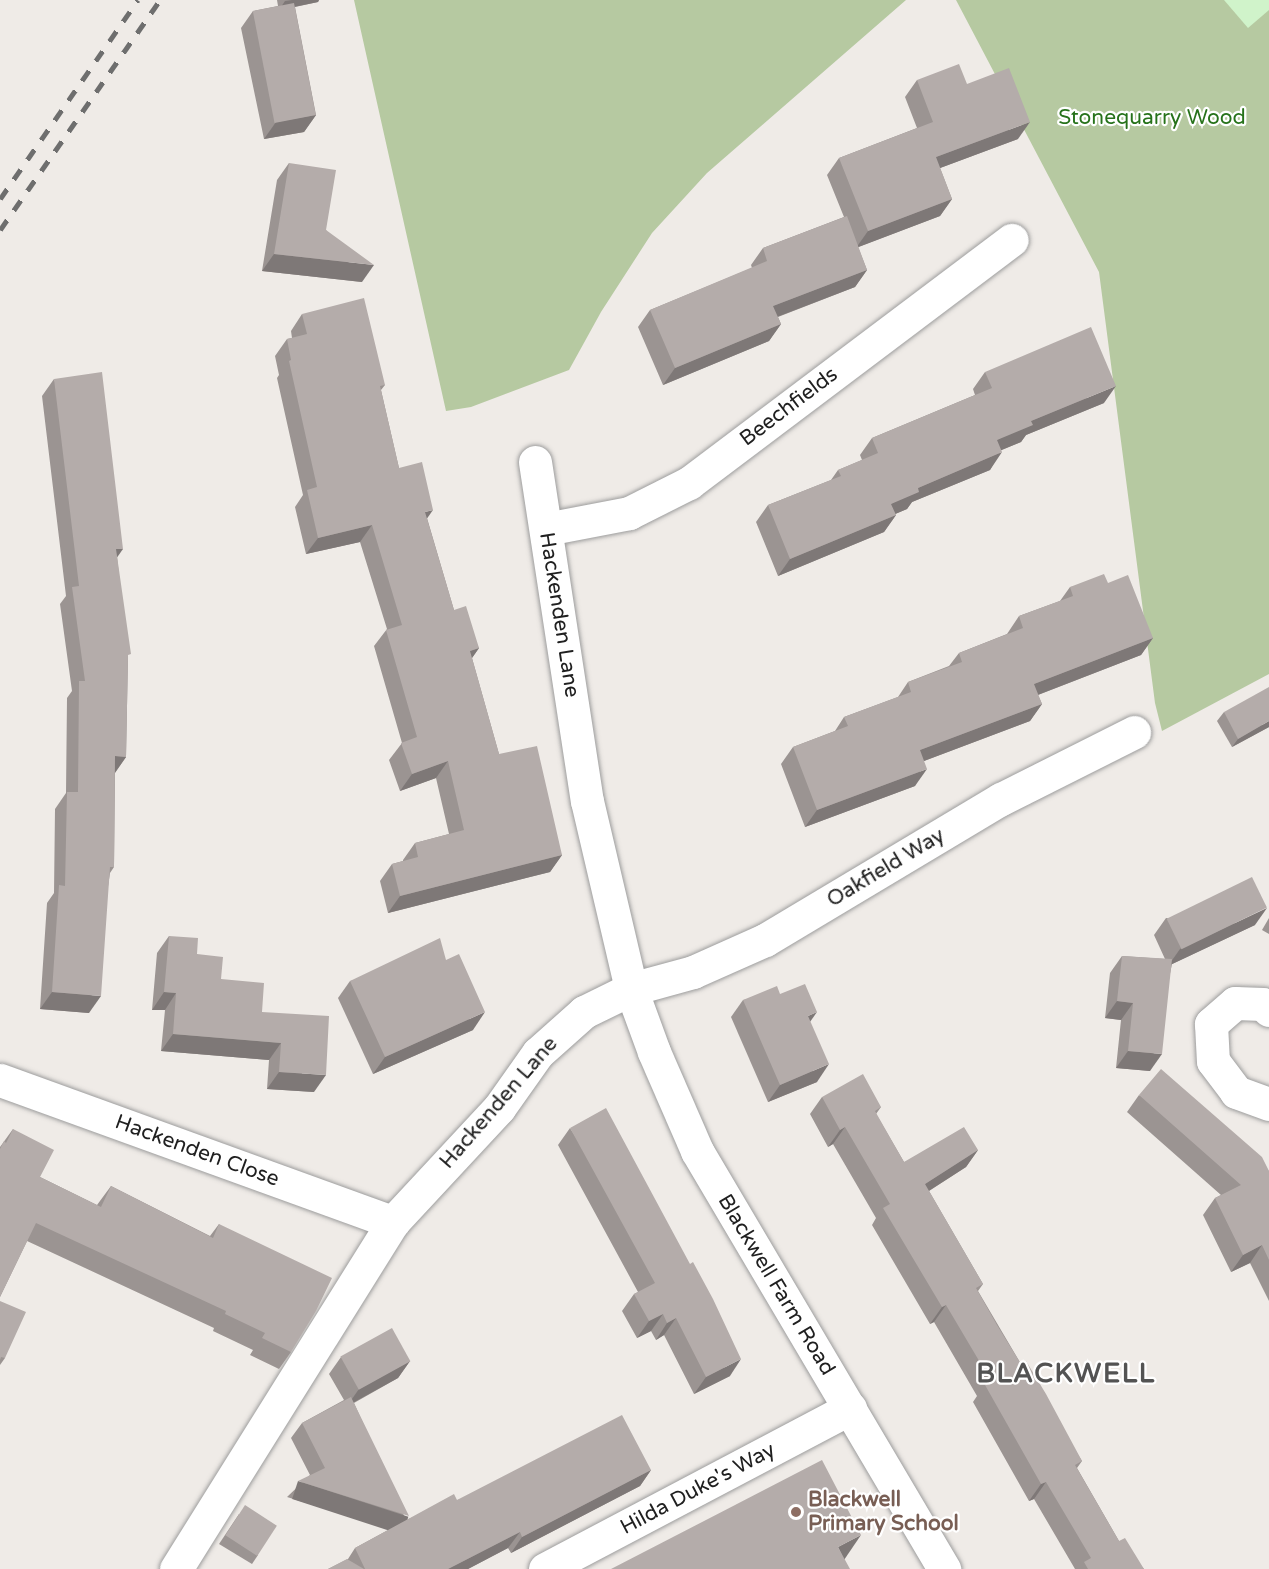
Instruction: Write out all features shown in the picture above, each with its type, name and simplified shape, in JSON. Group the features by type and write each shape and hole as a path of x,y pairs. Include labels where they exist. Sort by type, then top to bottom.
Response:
{"street":[{"name":"Beechfields","path":"546,529 629,513 689,483 1012,240"},
{"name":"Hackenden Lane","path":"176,1569 393,1221 499,1108 538,1053 584,1012 631,989 587,801 535,462"},
{"name":"Oakfield Way","path":"631,989 693,972 765,940 1001,799 1134,732"},
{"name":"Blackwell Farm Road","path":"631,989 654,1052 697,1151 944,1569"},
{"path":"1269,1010 1263,1004 1235,1003 1211,1024 1213,1060 1236,1092 1269,1104"},
{"name":"Hackenden Close","path":"0,1080 393,1221"},
{"name":"Hilda Duke's Way","path":"545,1569 850,1408"}],"green space":[{"path":"354,0 906,0 707,173 652,233 601,312 569,370 471,407 446,411"},
{"name":"Stonequarry Wood","path":"956,0 1269,0 1269,674 1162,731 1155,703 1099,272"},
{"path":"1224,0 1269,0 1269,10 1248,28"}],"building":[{"path":"294,3 316,115 275,123 253,11"},
{"path":"959,64 967,84 1009,68 1030,122 936,157 952,199 868,231 839,158 933,122 917,80"},
{"path":"289,163 336,170 326,230 374,265 274,254"},
{"path":"847,216 867,270 773,306 781,324 675,368 650,310 767,261 763,248"},
{"path":"364,298 385,385 380,386 399,468 422,462 433,510 425,512 454,610 466,606 479,648 470,651 499,754 537,746 562,855 400,896 392,864 418,857 415,843 464,830 448,761 412,774 401,743 417,737 386,630 402,625 372,525 318,538 307,490 317,487 289,361 291,360 287,339 307,334 302,314"},
{"path":"1091,327 1116,386 1031,421 1033,425 997,440 1002,452 918,488 919,492 891,504 896,515 790,559 768,505 841,476 838,470 878,453 872,438 992,388 985,372"},
{"path":"102,372 123,549 116,549 131,654 128,655 126,757 115,756 114,867 110,867 101,996 52,992 59,885 65,886 67,792 78,792 79,681 85,681 72,587 79,586 54,379"},
{"path":"1104,574 1108,583 1128,575 1153,638 1034,684 1042,704 920,750 927,769 817,810 793,747 848,726 844,717 911,692 908,682 962,662 959,653 1023,628 1019,616 1073,596 1070,587"},
{"path":"1269,687 1269,721 1238,739 1224,712"},
{"path":"1252,877 1267,908 1182,949 1167,919"},
{"path":"169,936 198,938 197,954 223,957 221,979 264,983 262,1012 329,1016 326,1075 279,1072 281,1043 173,1034 176,993 164,992"},
{"path":"440,938 446,960 459,954 485,1012 385,1057 350,981"},
{"path":"1122,956 1172,959 1162,1054 1128,1051 1133,1003 1117,1001"},
{"path":"805,984 817,1012 808,1016 829,1064 780,1085 743,1000 777,986 780,994"},
{"path":"1161,1069 1262,1157 1269,1171 1269,1260 1262,1245 1243,1255 1215,1198 1241,1185 1139,1095"},
{"path":"863,1074 881,1107 875,1111 904,1162 964,1127 978,1150 925,1184 983,1284 976,1288 1021,1364 1026,1361 1082,1461 1075,1465 1119,1541 1125,1538 1144,1569 1088,1569 1084,1562 1091,1558 1046,1482 1041,1484 985,1385 991,1381 946,1305 942,1307 883,1208 890,1204 845,1127 840,1130 822,1097"},
{"path":"606,1108 690,1264 693,1262 713,1299 741,1359 706,1377 676,1318 667,1323 663,1314 649,1321 634,1294 655,1283 570,1128"},
{"path":"13,1129 54,1150 40,1177 101,1207 111,1186 213,1238 219,1224 332,1278 316,1311 291,1352 262,1338 265,1333 225,1314 226,1311 36,1223 0,1297 0,1149"},
{"path":"0,1301 26,1312 5,1358 1,1357 0,1360"},
{"path":"392,1328 410,1361 359,1390 340,1357"},
{"path":"351,1397 409,1516 298,1481 325,1468 302,1423"},
{"path":"622,1415 651,1470 522,1537 520,1532 448,1569 365,1569 355,1548 454,1494 457,1500"},
{"name":"Blackwell Primary School","path":"822,1460 861,1535 838,1547 850,1569 611,1569"},
{"path":"245,1505 277,1526 257,1556 225,1535"},
{"path":"347,1559 364,1569 328,1569"}],"railway":[{"path":"0,199 138,0"},
{"path":"0,230 160,0"}],"place":[{"name":"Blackwell Primary School","path":"796,1512"}],"district":[{"name":"BLACKWELL","path":"1066,1374"}]}
